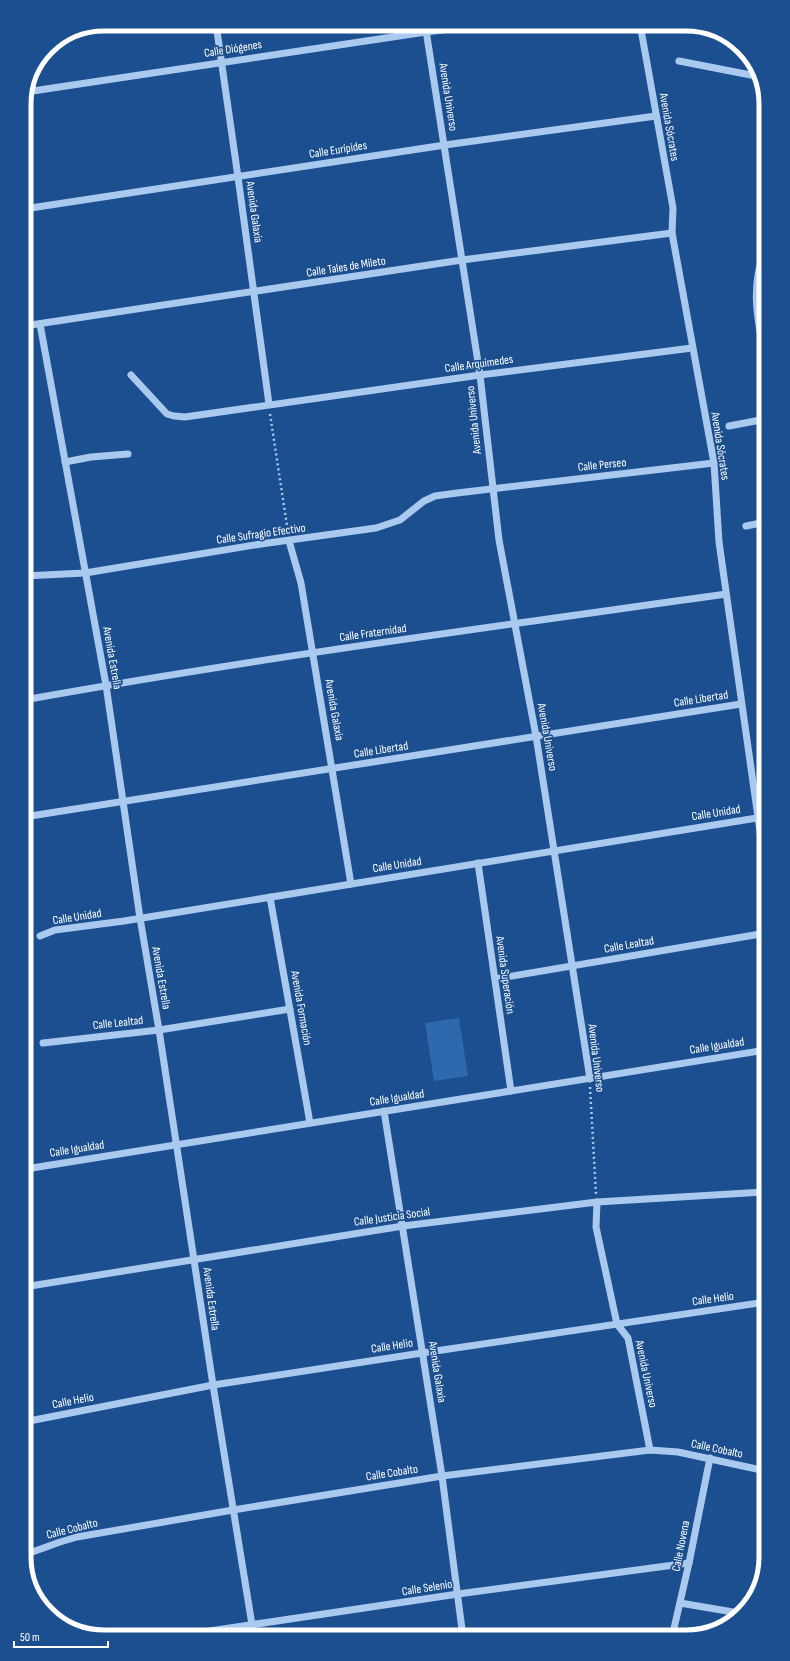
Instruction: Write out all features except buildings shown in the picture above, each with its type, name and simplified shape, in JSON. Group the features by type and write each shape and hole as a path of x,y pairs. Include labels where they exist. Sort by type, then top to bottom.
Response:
{"street":[{"name":"Avenida Galaxia","path":"217,31 269,404"},
{"name":"Calle Diógenes","path":"32,91 408,31"},
{"name":"Avenida Universo","path":"426,31 480,375 499,540 536,736 590,1079"},
{"name":"Avenida Sócrates","path":"641,31 673,208 672,233 714,463 719,542 759,825"},
{"path":"679,61 753,75"},
{"name":"Calle Eurípides","path":"31,208 445,145 656,116"},
{"name":"Calle Tales de Mileto","path":"31,325 462,260 672,233"},
{"path":"759,271 757,277 756,298 759,326"},
{"name":"Avenida Estrella","path":"40,324 106,685 140,918 159,1030 213,1385 253,1630"},
{"name":"Calle Arquímedes","path":"131,375 168,414 174,416 195,416 269,404 480,375 692,348"},
{"path":"729,426 759,420"},
{"path":"65,462 91,456 128,454"},
{"name":"Calle Perseo","path":"492,488 714,463"},
{"name":"Calle Sufragio Efectivo","path":"31,576 85,573 261,544 384,527 400,520 424,501 435,496 492,488"},
{"path":"746,526 759,523"},
{"name":"Avenida Galaxia","path":"290,541 301,583 314,653 351,884"},
{"name":"Calle Fraternidad","path":"31,699 106,685 314,653 726,594"},
{"name":"Calle Libertad","path":"31,816 741,704"},
{"name":"Calle Unidad","path":"40,936 55,930 140,918 758,818"},
{"name":"Avenida Superación","path":"478,863 511,1091"},
{"name":"Avenida Formación","path":"270,897 310,1123"},
{"name":"Calle Lealtad","path":"495,979 759,934"},
{"name":"Calle Lealtad","path":"43,1043 159,1030 290,1009"},
{"name":"Calle Igualdad","path":"32,1168 759,1051"},
{"name":"Avenida Galaxia","path":"384,1111 442,1476 461,1630"},
{"name":"Calle Justicia Social","path":"31,1286 403,1226 597,1202 759,1192"},
{"name":"Avenida Universo","path":"597,1202 596,1227 617,1324 628,1338 650,1450"},
{"name":"Calle Helio","path":"31,1421 213,1385 759,1303"},
{"name":"Calle Cobalto","path":"31,1552 77,1537 233,1510 442,1476 650,1450 678,1452 759,1469"},
{"name":"Calle Novena","path":"674,1630 710,1458"},
{"name":"Calle Selenio","path":"217,1630 458,1594 689,1563"},
{"path":"680,1603 734,1612"}],"path":[{"path":"269,404 290,541"},
{"name":"Avenida Universo","path":"590,1079 597,1202"}],"shaded area":[{"path":"459,1018 468,1076 434,1081 425,1023"}]}
